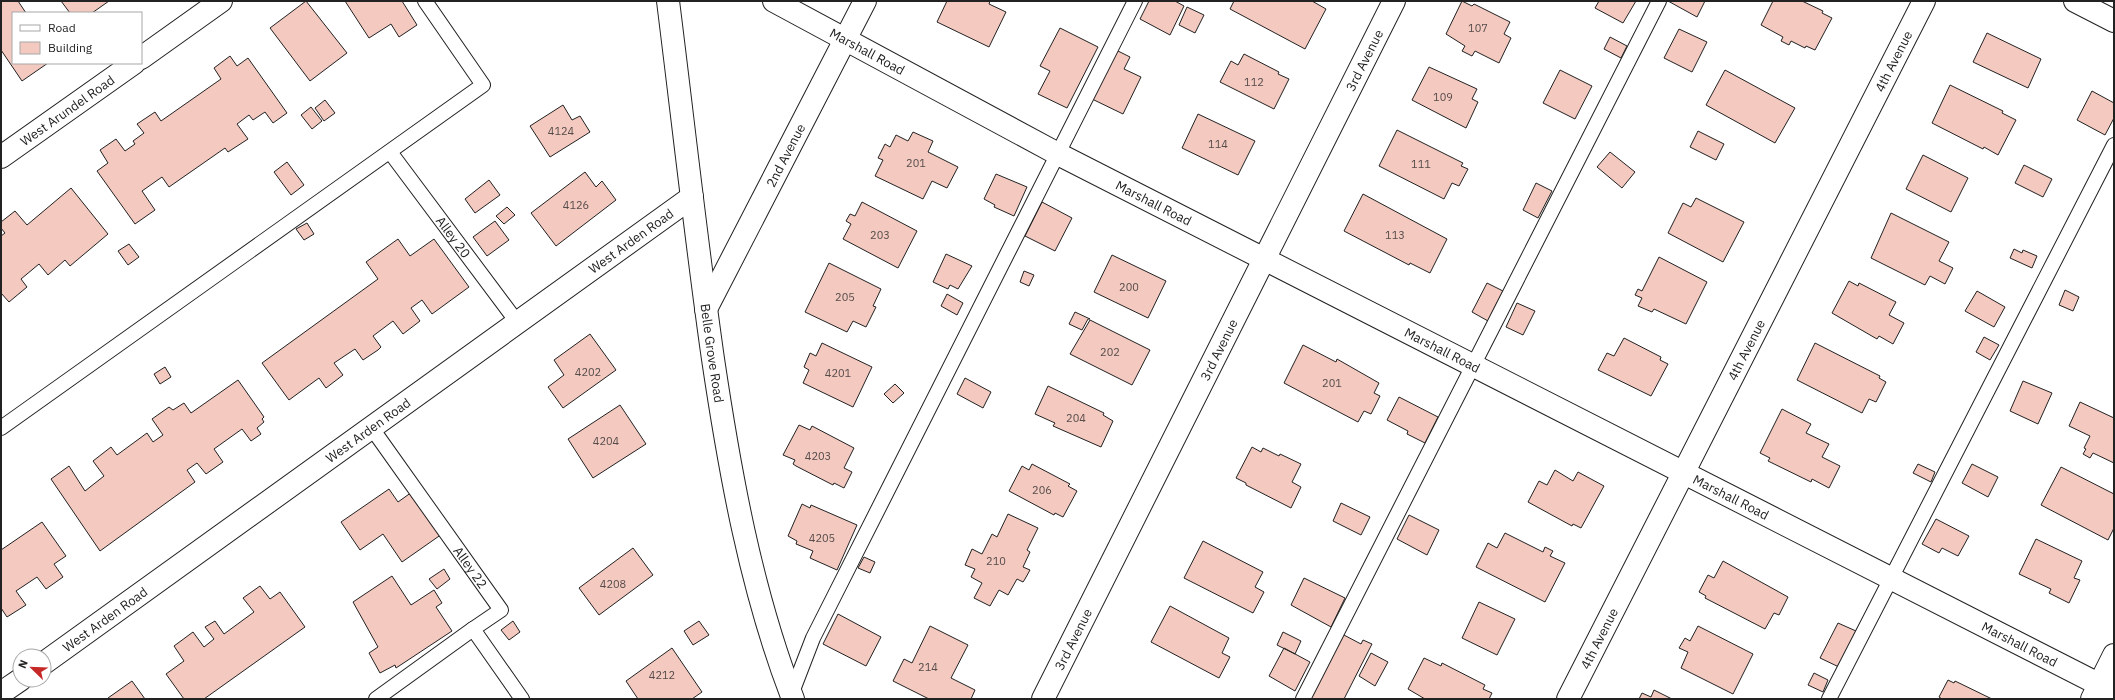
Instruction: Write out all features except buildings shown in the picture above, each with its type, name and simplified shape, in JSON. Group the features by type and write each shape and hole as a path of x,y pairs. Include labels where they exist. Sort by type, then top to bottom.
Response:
{"street":[{"path":"142,57 221,1"},
{"name":"Belle Grove Road","path":"668,1 706,309 728,462 759,595 791,698"},
{"name":"Marshall Road","path":"774,1 1058,154 1891,579 2102,692"},
{"name":"2nd Avenue","path":"706,309 865,1"},
{"name":"3rd Avenue","path":"1043,699 1394,1"},
{"name":"4th Avenue","path":"1568,699 1924,1"},
{"path":"2075,1 2114,21"},
{"name":"West Arundel Road","path":"1,157 133,64"},
{"name":"West Arden Road","path":"52,657 692,197"},
{"path":"2102,692 2114,656"},
{"path":"1,694 12,686"}],"lane":[{"path":"1,428 483,85 425,1"},
{"path":"791,698 813,638 1134,1"},
{"path":"1303,699 1659,1"},
{"path":"1829,699 2114,145"},
{"name":"Alley 20","path":"390,152 517,322"},
{"name":"Alley 22","path":"371,428 501,610 473,630"},
{"path":"376,699 473,630 522,699"}]}
